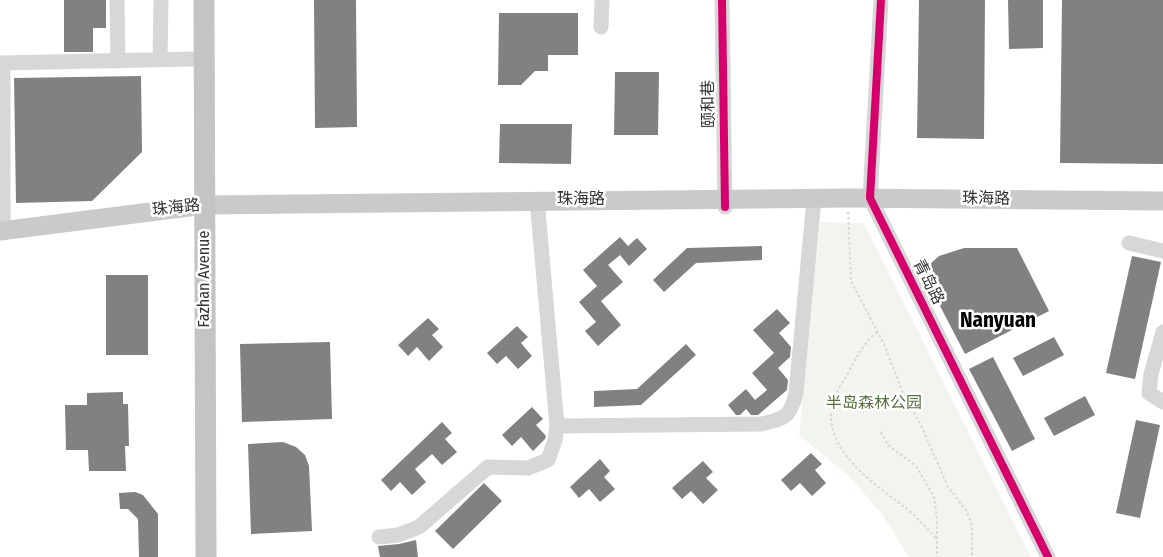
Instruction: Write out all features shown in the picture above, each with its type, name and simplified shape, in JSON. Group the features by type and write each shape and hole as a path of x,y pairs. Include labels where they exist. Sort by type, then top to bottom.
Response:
{"highway":[{"name":"Fazhan Avenue","path":"193,0 206,557"},
{"name":"Fazhan Avenue","path":"195,557 199,208 204,0"}],"main road":[{"name":"珠海路","path":"1,232 199,208 537,204 1163,201"},
{"name":"珠海路","path":"814,203 848,208 872,203 1163,213"}],"street":[{"path":"117,0 118,61"},
{"path":"160,60 161,0"},
{"path":"601,27 602,0"},
{"name":"颐和巷","path":"722,0 724,203"},
{"name":"青岛路","path":"881,0 872,203 1048,557"},
{"path":"1,232 1,63 193,60"},
{"path":"556,426 762,424 783,418 792,410 796,393 814,203"},
{"path":"379,537 398,535 419,527 488,467 528,468 548,460 555,440 556,426 537,204"},
{"path":"1129,243 1163,251"},
{"path":"1163,332 1151,374 1149,393 1163,402"}],"path":[{"path":"848,208 851,281 877,331 892,363 902,392 920,423 948,487 966,510 972,525 972,557"},
{"path":"877,331 857,354 832,406 832,421 836,436 854,466 880,490 907,509 937,539"},
{"path":"881,432 888,445 916,466 934,497 937,519 937,557"}],"green space":[{"name":"半岛森林公园","path":"820,222 864,223 1031,557 909,557 882,514 849,476 799,435"}],"building":[{"path":"64,0 106,0 106,28 93,28 93,52 64,52"},
{"path":"314,0 356,0 357,127 315,128"},
{"path":"919,0 985,0 984,139 917,138"},
{"path":"1008,0 1043,0 1043,48 1009,49"},
{"path":"1062,0 1163,0 1163,164 1060,163"},
{"path":"499,13 578,13 578,55 548,55 548,71 535,71 521,85 498,85"},
{"path":"615,72 659,72 658,135 614,135"},
{"path":"141,76 142,152 92,201 16,203 14,78"},
{"path":"500,124 572,124 571,164 499,163"},
{"path":"620,237 628,246 637,238 647,249 629,266 620,255 608,265 623,282 601,301 621,325 598,346 585,331 596,322 579,302 597,286 583,270"},
{"path":"762,246 762,260 696,263 664,292 653,280 687,248"},
{"path":"964,248 1017,248 1049,311 965,354 927,281 926,272 929,265 939,256"},
{"path":"1132,256 1161,262 1135,379 1106,373"},
{"path":"106,275 148,275 148,355 106,355"},
{"path":"777,309 790,323 779,333 791,347 790,357 778,368 788,380 787,390 758,415 751,415 746,409 740,415 736,415 728,405 746,389 755,400 767,390 752,373 774,353 753,330"},
{"path":"428,318 439,329 432,335 443,347 429,361 417,347 408,356 398,345"},
{"path":"517,326 528,337 521,343 532,356 518,369 506,356 497,364 487,353"},
{"path":"1054,337 1064,355 1023,376 1013,358"},
{"path":"330,342 332,419 242,422 240,344"},
{"path":"686,344 696,355 641,405 594,407 594,391 637,389"},
{"path":"993,357 1035,439 1012,451 969,369"},
{"path":"123,392 123,404 128,404 129,446 125,446 126,471 89,471 88,450 66,450 65,405 87,405 87,393"},
{"path":"1085,396 1095,415 1054,436 1044,418"},
{"path":"532,407 543,419 536,425 546,436 533,451 521,437 512,446 502,435"},
{"path":"1136,420 1160,425 1140,518 1116,513"},
{"path":"442,422 452,433 445,439 457,452 442,465 432,454 415,469 426,482 412,495 400,482 391,491 381,480"},
{"path":"283,442 296,447 305,455 309,466 312,531 251,534 248,444"},
{"path":"811,453 822,464 815,470 826,483 812,496 800,483 791,491 781,480"},
{"path":"600,459 610,471 604,477 615,489 600,502 589,489 579,498 570,487"},
{"path":"703,461 713,472 706,478 718,490 703,504 691,491 682,499 672,488"},
{"path":"484,483 502,501 453,549 435,531"},
{"path":"135,492 143,495 158,514 158,557 139,557 138,519 128,509 120,509 119,493"},
{"path":"416,540 418,557 380,557 378,546"}],"cycle path":[{"path":"722,0 725,207"},
{"path":"881,0 870,198 1048,557"}],"district":[{"name":"Nanyuan","path":"998,321"}]}
